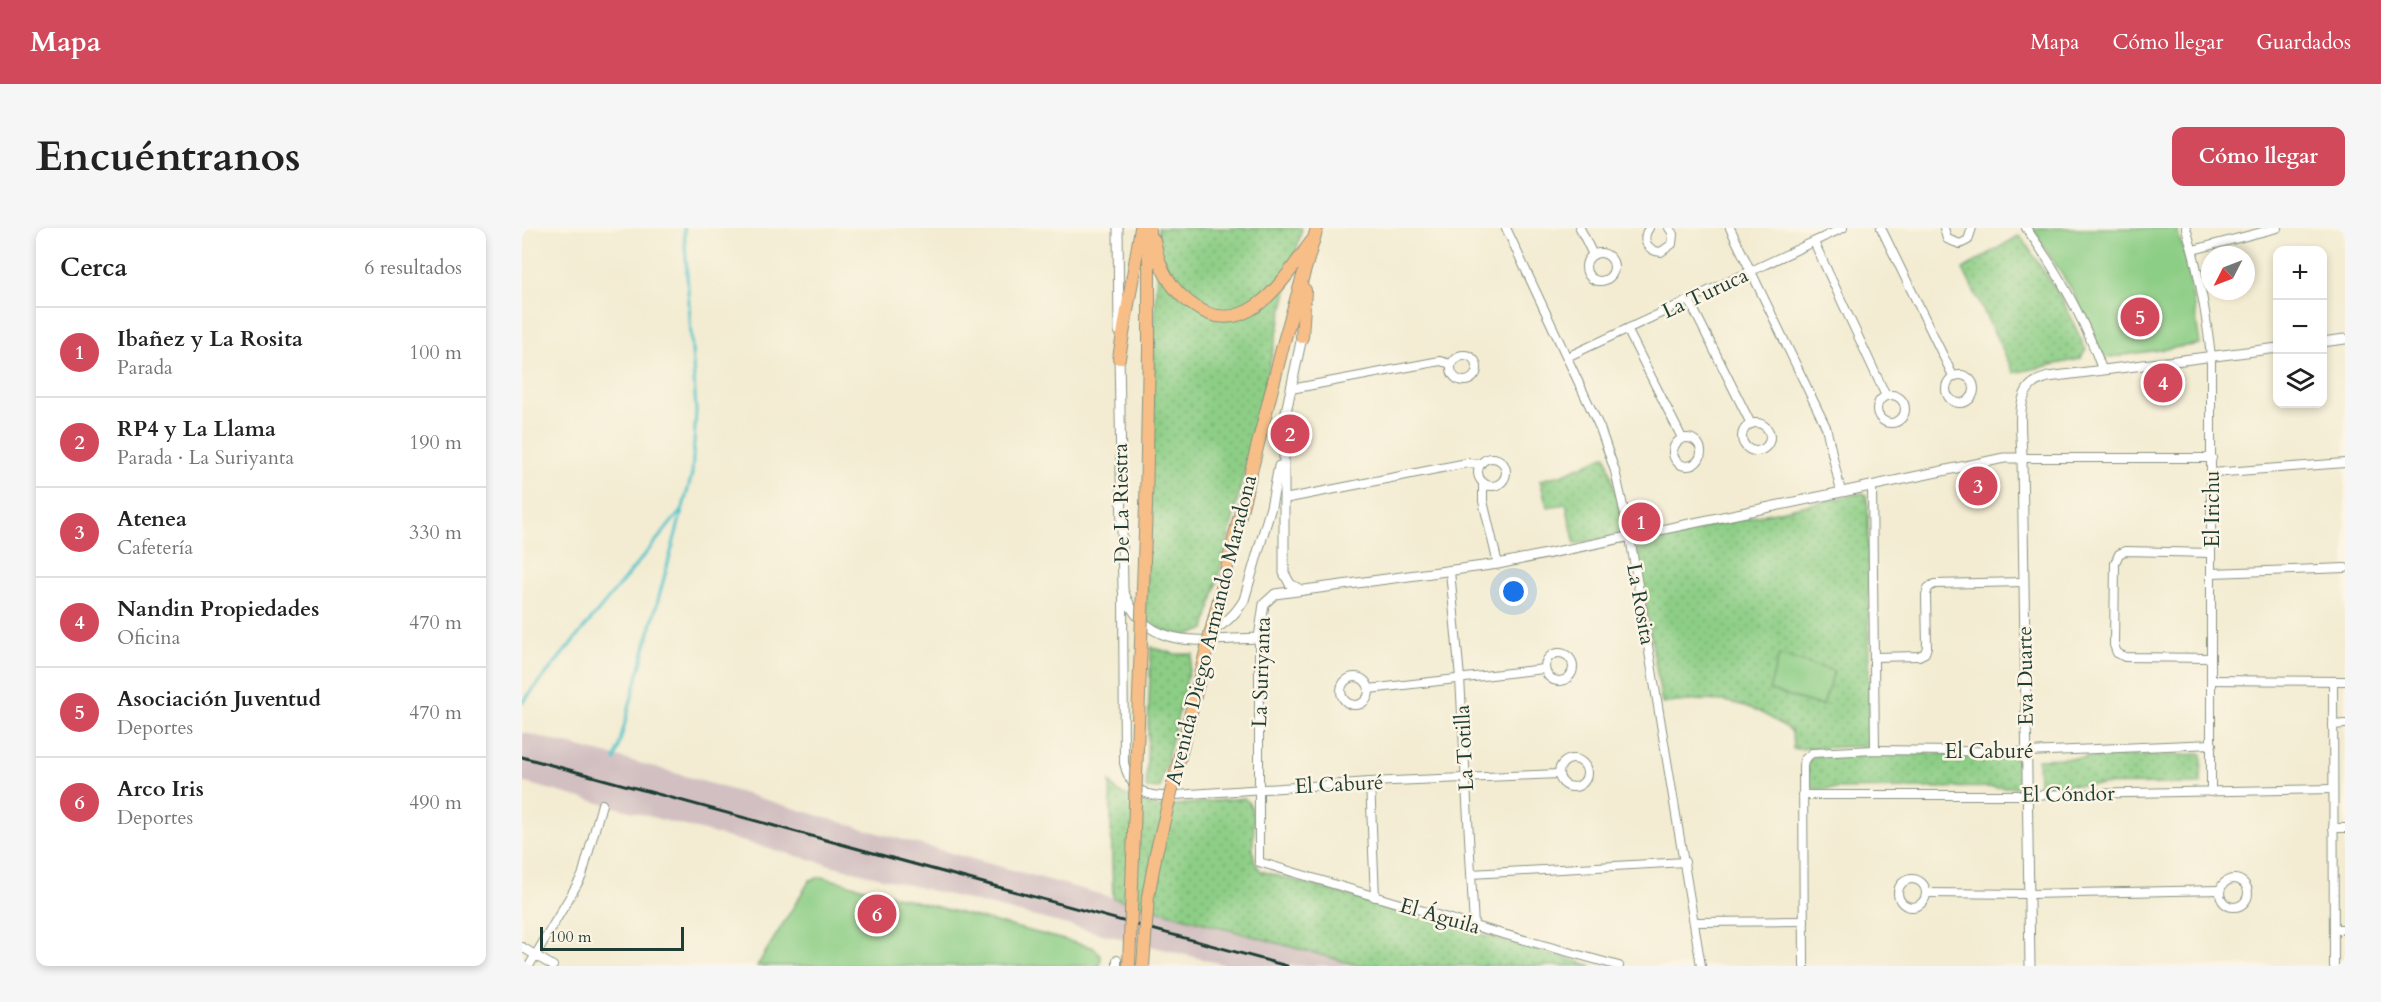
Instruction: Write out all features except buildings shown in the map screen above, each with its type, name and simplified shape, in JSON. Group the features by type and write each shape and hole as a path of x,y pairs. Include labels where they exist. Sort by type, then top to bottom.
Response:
{"main road":[{"path":"1119,358 1141,228"},
{"path":"1150,228 1155,250 1164,272 1176,291 1200,311 1218,317 1236,317 1263,301 1288,274 1316,232"},
{"name":"Avenida Diego Armando Maradona","path":"1129,966 1146,506 1150,228"},
{"name":"Avenida Diego Armando Maradona","path":"1143,966 1148,897 1154,861 1284,341 1316,232"},
{"path":"1302,337 1307,268"}],"street":[{"name":"De La Riestra","path":"1118,228 1124,750 1127,777"},
{"name":"La Rosita","path":"1506,228 1600,428 1611,457 1630,537 1701,966"},
{"path":"1580,228 1593,255"},
{"path":"1649,228 1645,234 1646,243 1652,250 1661,252 1672,244 1673,234 1669,228"},
{"path":"1730,228 1826,427 1841,492"},
{"name":"La Turuca","path":"1567,357 1843,228"},
{"path":"1881,228 1953,376"},
{"path":"1944,228 1947,239 1960,244 1968,240 1972,228"},
{"path":"2026,228 2062,281 2082,320 2102,369 2273,348"},
{"name":"El Irichu","path":"2186,228 2193,250 2206,315 2211,356 2211,792"},
{"path":"2193,250 2277,228"},
{"path":"1814,242 1886,396"},
{"path":"1689,300 1751,424"},
{"path":"1628,329 1682,438"},
{"path":"1196,639 1222,626 1236,614 1244,600 1277,483 1291,389 1302,337"},
{"path":"2327,341 2345,339"},
{"path":"1291,389 1440,361 1451,364"},
{"name":"Eva Duarte","path":"2030,966 2022,406 2028,388 2035,382 2048,377 2102,369"},
{"path":"1284,435 1284,573 1290,584 1301,590"},
{"path":"1483,483 1499,484 1506,475 1506,469 1499,459 1487,458 1480,464 1478,473 1483,483 1483,501 1498,564"},
{"name":"La Suriyanta","path":"1262,864 1257,856 1259,638 1264,604 1275,594 1498,564 2004,458 2022,458"},
{"path":"2022,458 2212,458"},
{"path":"1284,499 1467,463 1480,464"},
{"path":"2212,472 2345,463"},
{"path":"1872,485 1875,750"},
{"path":"2211,553 2125,551 2116,557 2114,645 2117,653 2125,657 2211,658"},
{"path":"2212,573 2345,568"},
{"name":"La Totilla","path":"1450,572 1460,678 1474,926"},
{"path":"1874,657 1919,656 1925,653 1927,647 1926,595 1928,588 1934,584 2024,582"},
{"path":"1123,590 1129,607 1145,626 1157,633 1176,638 1196,639 1259,638"},
{"path":"1369,689 1544,669"},
{"path":"2211,680 2345,681"},
{"path":"2333,681 2334,966"},
{"path":"2333,725 2345,724"},
{"name":"El Caburé","path":"1804,966 1803,766 1804,760 1812,753 1875,750 2027,752 2212,744"},
{"name":"El Caburé","path":"1127,777 1133,786 1146,794 1154,795 1559,774"},
{"path":"1370,782 1375,897"},
{"name":"El Cóndor","path":"1802,795 2027,795 2333,789"},
{"path":"529,966 582,876 602,804"},
{"path":"2333,828 2345,828"},
{"path":"1471,874 1685,862"},
{"name":"El Águila","path":"1262,864 1619,966"},
{"path":"1926,893 2029,894 2220,890"},
{"path":"1695,922 1804,921"},
{"path":"2334,929 2345,929"},
{"path":"522,946 552,966"}],"shaded area":[{"path":"522,732 651,766 871,831 1360,966 1230,966 830,865 522,782"}],"green space":[{"path":"1158,228 1302,228 1205,629 1190,634 1167,631 1145,620"},
{"path":"2032,228 2176,228 2186,257 2200,344 2104,358 2072,290"},
{"path":"2020,235 2062,299 2086,350 2080,359 2014,373 1963,269"},
{"path":"1606,455 1624,527 1621,535 1575,544 1566,504 1547,507 1540,480 1564,474"},
{"path":"1862,493 1866,495 1868,506 1869,735 1867,746 1793,749 1792,732 1760,712 1745,706 1715,700 1662,704 1637,544"},
{"path":"1151,647 1175,654 1193,654 1160,789 1146,788"},
{"path":"1779,655 1834,671 1823,706 1769,690"},
{"path":"2011,753 2018,758 2021,765 2022,782 2016,787 1815,789 1808,784 1807,765 1811,758 1819,755"},
{"path":"2202,754 2201,784 2039,785 2038,759"},
{"path":"1110,782 1118,792 1155,807 1244,798 1253,814 1253,854 1261,871 1593,966 1361,966 1113,898"},
{"path":"822,877 1095,948 1101,957 1100,966 757,966 810,880"}],"waterway":[{"path":"615,760 692,474 696,411 684,228"},
{"path":"522,703 680,512"}],"railway":[{"path":"522,757 1287,966"}],"place":[{"name":"Asociación Juventud","path":"2140,317"},
{"name":"Nandin Propiedades","path":"2163,383"},
{"name":"RP4 y La Llama","path":"1290,434"},
{"name":"Atenea","path":"1978,486"},
{"name":"Ibañez y La Rosita","path":"1641,522"},
{"name":"Arco Iris","path":"877,914"}]}
